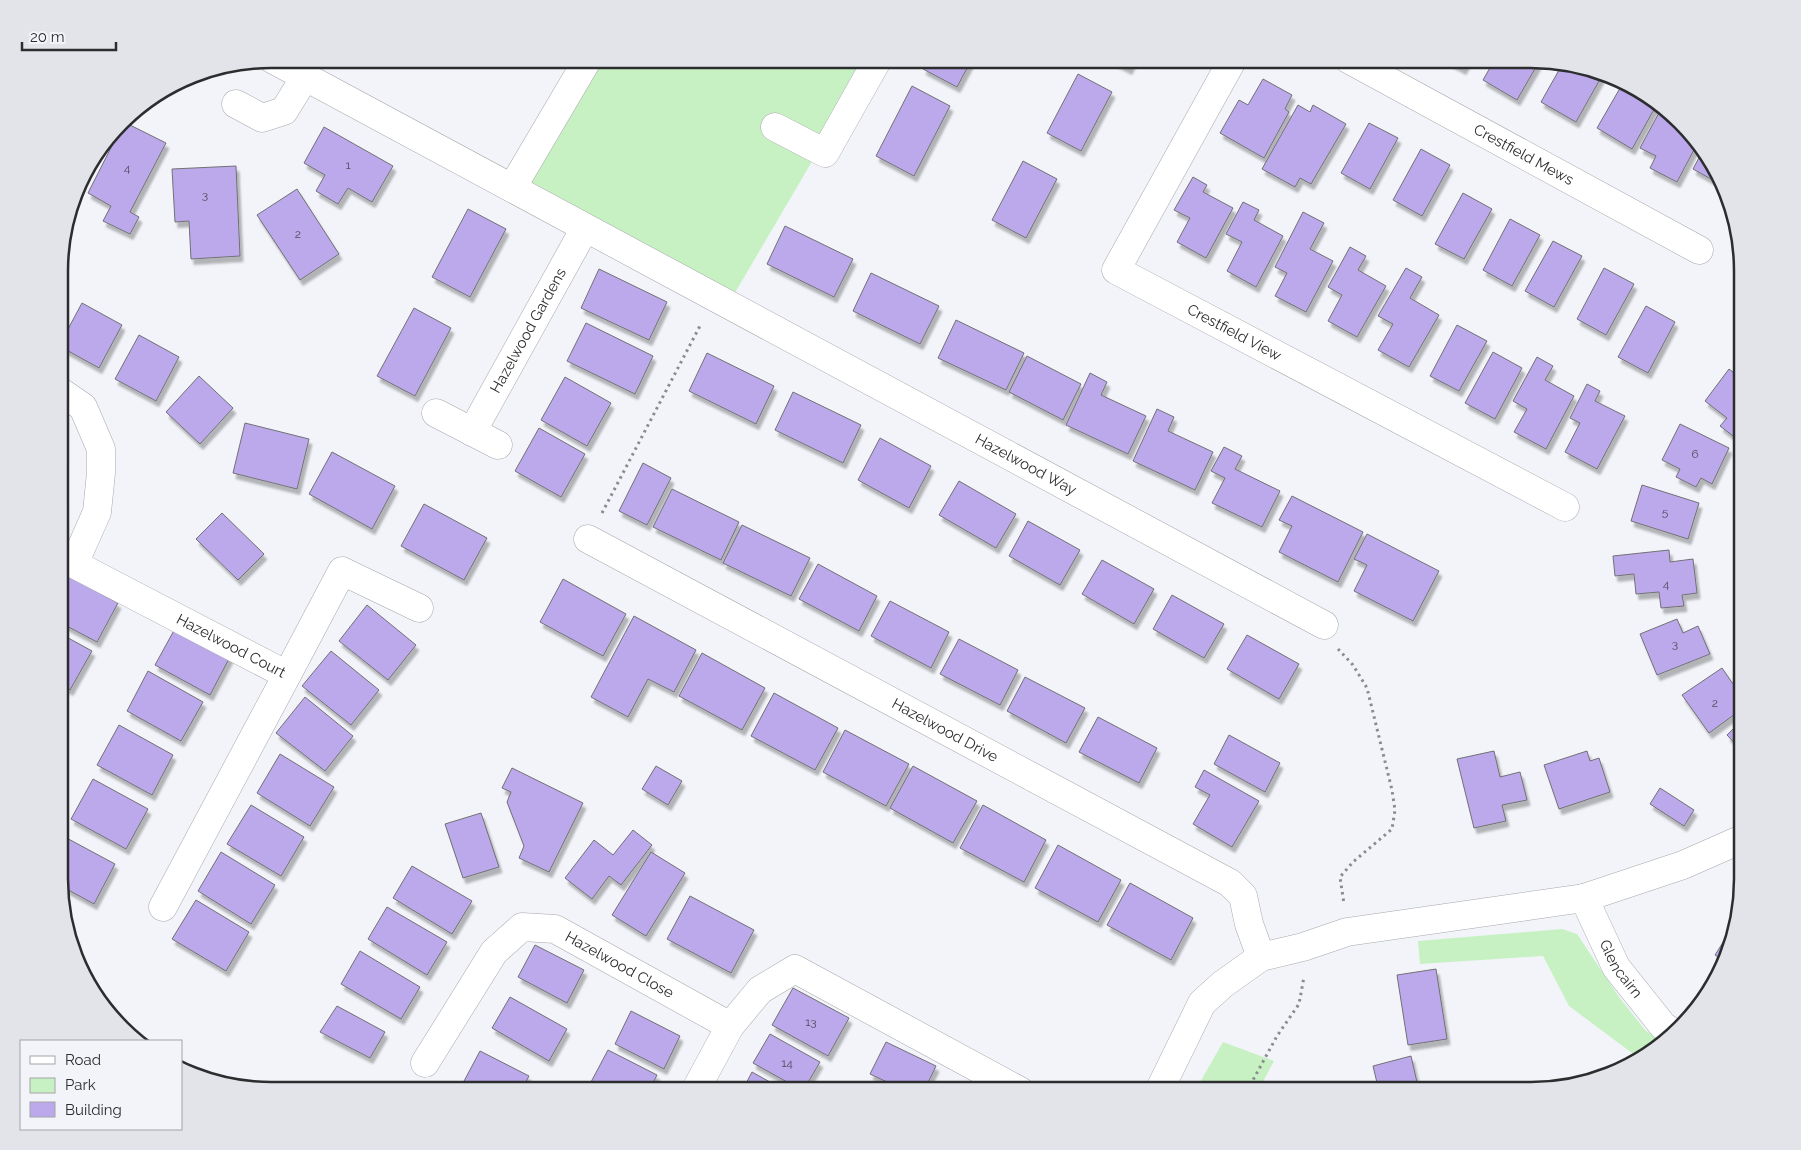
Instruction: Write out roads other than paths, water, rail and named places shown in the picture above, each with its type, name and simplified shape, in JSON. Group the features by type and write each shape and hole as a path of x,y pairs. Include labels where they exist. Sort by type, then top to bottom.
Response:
{"street":[{"name":"Hazelwood Way","path":"288,68 1324,625"},
{"path":"512,188 583,68"},
{"path":"775,127 825,153 873,68"},
{"name":"Crestfield View","path":"1228,68 1116,270 1565,507"},
{"name":"Crestfield Mews","path":"1365,68 1699,250"},
{"path":"236,104 262,118 284,111 305,77"},
{"name":"Hazelwood Gardens","path":"472,432 585,228"},
{"name":"Hazelwood Court","path":"68,397 83,407 101,449 101,473 97,512 68,560"},
{"path":"436,413 498,445"},
{"name":"Hazelwood Drive","path":"588,539 1230,882 1243,896 1249,924 1261,957"},
{"name":"Hazelwood Court","path":"68,563 287,675 342,571 419,608"},
{"path":"163,907 287,675"},
{"path":"1163,1082 1202,1003 1261,957 1303,947 1347,932 1584,898 1683,865 1734,843"},
{"name":"Glencairn","path":"1584,898 1616,967 1663,1026 1668,1029"},
{"name":"Hazelwood Close","path":"425,1063 494,952 522,927 556,929 730,1026"},
{"path":"700,1082 730,1026 760,990 795,969 995,1082"}]}
